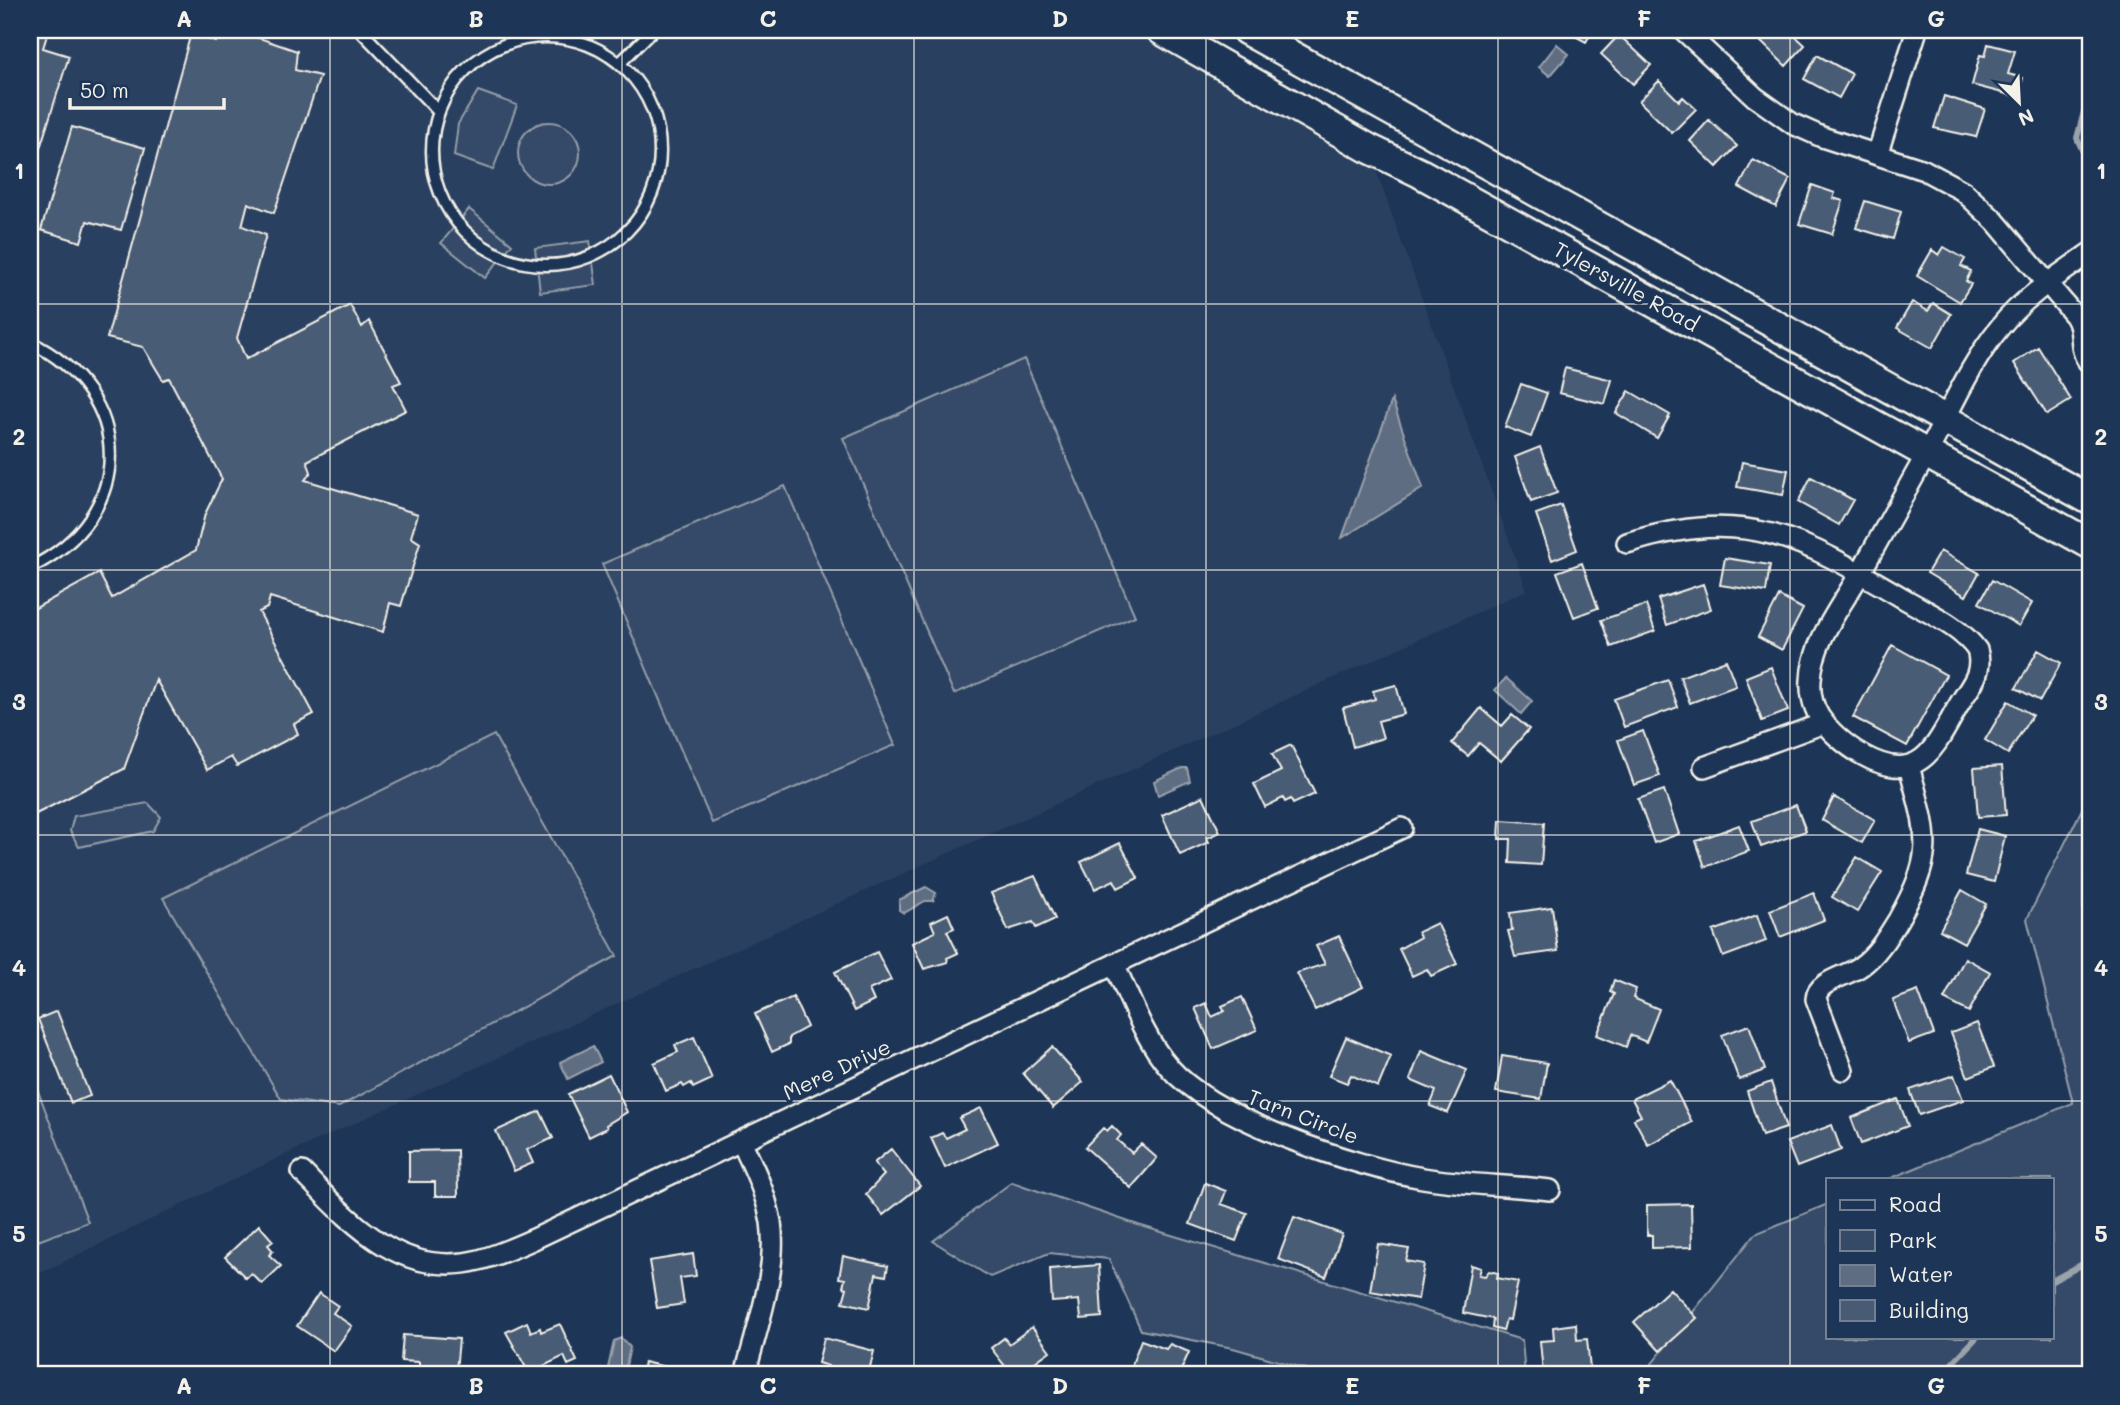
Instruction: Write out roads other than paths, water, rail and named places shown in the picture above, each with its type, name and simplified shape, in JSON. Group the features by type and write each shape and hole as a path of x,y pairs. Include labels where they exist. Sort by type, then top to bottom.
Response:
{"main road":[{"name":"Tylersville Road","path":"1161,30 1368,148 1420,173 2090,544"},
{"name":"Tylersville Road","path":"1246,30 2090,500"}],"street":[{"path":"1683,30 1780,117 1822,137 1937,177 1975,200 2085,322 2081,353 2090,364"},
{"path":"1877,155 1917,30"},
{"path":"1627,543 1688,527 1736,526 1767,531 1797,541 1859,574 1958,631 1971,642 1979,657 1978,675 1927,755 1909,766 1895,768 1879,762 1839,738 1824,723 1812,697 1813,664 1825,634 1859,574 1945,421 1968,376 2001,325 2048,283 2090,253"},
{"path":"1704,767 1824,723"},
{"path":"1843,1070 1816,999 1817,992 1874,955 1892,930 1921,876 1925,861 1925,831 1909,766"},
{"name":"Mere Drive","path":"302,1172 361,1232 386,1250 430,1263 461,1264 491,1256 534,1239 1402,828"},
{"name":"Tarn Circle","path":"1114,964 1159,1055 1191,1090 1217,1107 1353,1160 1396,1173 1550,1190"},
{"path":"741,1141 768,1207 772,1238 769,1269 745,1375"}],"lane":[{"path":"360,30 438,110"},
{"path":"620,63 653,30"},
{"path":"558,37 581,41 620,63 644,90 657,120 661,143 656,186 626,234 583,260 519,264 484,249 453,220 433,180 432,129 438,110 458,76 507,42 558,37"},
{"path":"30,342 55,355 84,382 95,398 106,425 110,454 106,483 96,511 78,536 54,556 30,568"}],"water":[{"path":"1557,44 1569,54 1550,76 1539,67"},
{"path":"1392,400 1423,488 1342,538"},
{"path":"1506,678 1532,701 1521,714 1495,690"},
{"path":"1187,768 1190,781 1158,795 1154,781"},
{"path":"926,887 936,893 933,901 925,901 904,913 899,910 899,900"},
{"path":"593,1046 601,1062 568,1079 560,1062"},
{"path":"621,1338 630,1347 626,1366 615,1375 608,1368 614,1341"}],"waterway":[{"path":"2090,89 2077,138 2090,168"},
{"path":"2090,812 2086,820 2085,913 2090,921"},
{"path":"2054,1280 2090,1260"},
{"path":"1941,1375 1976,1338"}]}
